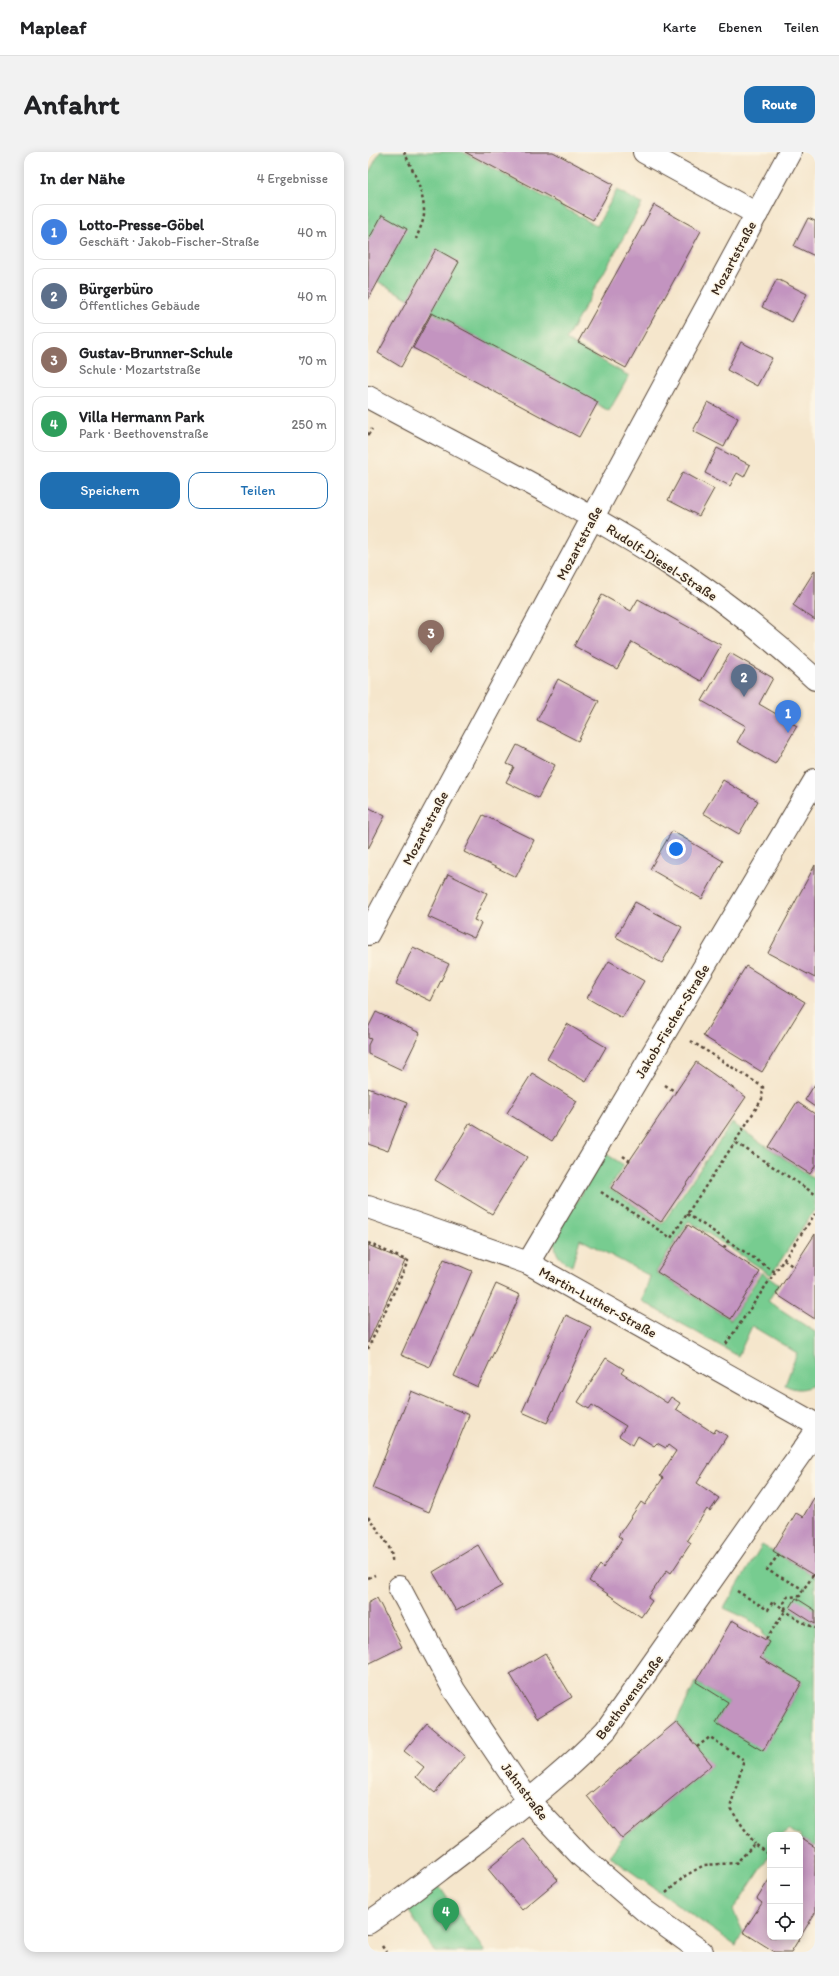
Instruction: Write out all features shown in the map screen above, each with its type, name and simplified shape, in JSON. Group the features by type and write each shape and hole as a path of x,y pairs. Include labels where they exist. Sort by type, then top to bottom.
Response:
{"street":[{"path":"644,152 757,214"},
{"name":"Mozartstraße","path":"368,934 790,152"},
{"name":"Rudolf-Diesel-Straße","path":"368,397 592,517 661,559 722,602 815,679"},
{"name":"Jakob-Fischer-Straße","path":"528,1263 815,780"},
{"name":"Martin-Luther-Straße","path":"368,1207 528,1263 815,1424"},
{"name":"Beethovenstraße","path":"368,1923 400,1902 529,1801 576,1762 606,1730 815,1433"},
{"name":"Jahnstraße","path":"399,1587 454,1690 529,1801 582,1857 645,1911 702,1952"}],"path":[{"path":"404,152 416,178 424,214 416,239"},
{"path":"579,1177 671,1238 736,1142 762,1099 763,1087 669,1027"},
{"path":"736,1142 815,1194"},
{"path":"687,1214 775,1272"},
{"path":"712,1366 815,1214"},
{"path":"724,1248 728,1242"},
{"path":"368,1243 408,1261 368,1349"},
{"path":"784,1260 794,1267"},
{"path":"368,1517 387,1544 392,1556 392,1566"},
{"path":"779,1554 767,1570 803,1589"},
{"path":"766,1640 786,1610 784,1603 787,1597 800,1596 813,1575"},
{"path":"736,1591 768,1610 773,1601 798,1620 815,1628"},
{"path":"697,1746 710,1737 744,1760 730,1808 755,1844 767,1852"},
{"path":"645,1911 685,1876 704,1866 736,1863 755,1844"}],"green space":[{"path":"380,152 463,152 597,226 617,190 642,204 566,340 629,376 609,411 368,276 368,174"},
{"path":"732,1123 815,1179 815,1209 771,1275 689,1221 656,1272 731,1320 762,1272 779,1284 768,1301 815,1332 815,1384 808,1388 797,1389 785,1385 797,1353 752,1326 738,1356 642,1301 650,1276 580,1239 572,1266 559,1257 557,1253 555,1244 557,1233 606,1154 624,1165 609,1188 662,1224"},
{"path":"762,1545 815,1576 815,1847 803,1840 803,1832 792,1832 788,1829 786,1832 767,1832 767,1859 733,1910 743,1932 736,1946 609,1856 622,1839 712,1765 676,1722 696,1682 728,1702 716,1723 763,1750 802,1682 760,1658 769,1642 762,1634 763,1630 748,1619 724,1608"},
{"path":"439,1886 485,1952 435,1952 408,1910"}],"building":[{"path":"465,152 553,152 613,184 593,220"},
{"path":"654,205 701,231 626,368 578,342"},
{"path":"382,215 407,229 368,300 368,241"},
{"path":"808,218 815,221 815,256 794,246"},
{"path":"436,249 459,262 401,367 378,353"},
{"path":"777,279 807,294 792,322 762,307"},
{"path":"432,313 598,402 579,437 413,348"},
{"path":"741,342 772,358 757,386 727,370"},
{"path":"708,402 738,418 724,447 693,431"},
{"path":"717,448 750,465 744,477 737,473 730,486 705,473"},
{"path":"683,472 714,489 699,516 668,500"},
{"path":"815,570 815,620 793,605"},
{"path":"602,595 631,611 638,599 721,645 701,681 632,642 617,669 574,646"},
{"path":"730,653 773,678 759,704 797,726 775,764 737,742 746,726 702,701"},
{"path":"558,679 599,701 578,741 537,720"},
{"path":"517,745 555,765 538,798 506,782 514,767 507,764"},
{"path":"723,780 758,801 739,834 703,813"},
{"path":"368,807 385,816 368,849"},
{"path":"483,815 534,840 516,877 464,852"},
{"path":"672,831 723,861 702,899 650,869"},
{"path":"815,865 815,978 768,953"},
{"path":"448,874 487,893 474,920 481,923 474,938 428,917"},
{"path":"635,902 682,927 662,963 616,937"},
{"path":"413,947 449,964 431,1001 396,984"},
{"path":"609,961 644,981 622,1018 587,998"},
{"path":"746,966 805,1002 762,1072 703,1036"},
{"path":"376,1012 420,1033 402,1070 368,1054 368,1045 371,1039 368,1038 368,1028"},
{"path":"567,1024 606,1047 586,1082 547,1059"},
{"path":"696,1062 746,1097 661,1222 611,1188"},
{"path":"532,1073 577,1101 552,1141 507,1113"},
{"path":"815,1084 815,1107 805,1100"},
{"path":"368,1088 407,1103 388,1151 368,1144"},
{"path":"797,1102 815,1114 815,1166 810,1174 768,1147"},
{"path":"470,1123 527,1157 492,1214 435,1180"},
{"path":"688,1225 760,1272 731,1319 657,1272"},
{"path":"815,1234 815,1319 776,1294"},
{"path":"368,1245 405,1261 368,1343"},
{"path":"444,1259 472,1271 430,1367 401,1355"},
{"path":"496,1284 520,1295 478,1387 454,1376"},
{"path":"566,1315 591,1327 547,1423 522,1412"},
{"path":"606,1358 624,1369 621,1373 667,1403 671,1397 680,1403 676,1409 714,1433 716,1429 727,1436 697,1483 719,1498 710,1511 707,1509 687,1540 691,1543 671,1573 667,1570 648,1598 652,1601 641,1617 589,1581 600,1565 603,1568 622,1539 618,1536 641,1502 645,1505 663,1478 660,1476 676,1451 668,1445 666,1448 657,1443 654,1446 638,1436 633,1445 619,1436 626,1426 592,1405 589,1409 578,1402"},
{"path":"411,1391 469,1415 429,1512 372,1488"},
{"path":"815,1496 815,1576 773,1551 796,1513 803,1517"},
{"path":"478,1545 502,1586 456,1611 433,1572"},
{"path":"377,1598 402,1647 368,1664 368,1603"},
{"path":"796,1598 815,1610 815,1624 790,1608"},
{"path":"732,1620 769,1642 760,1658 802,1682 763,1751 716,1723 728,1702 696,1682"},
{"path":"545,1653 572,1697 537,1718 510,1674"},
{"path":"676,1722 712,1765 622,1839 587,1796"},
{"path":"427,1724 465,1756 435,1793 416,1777 424,1767 404,1751"},
{"path":"524,1839 558,1880 522,1910 488,1869"},
{"path":"803,1840 815,1847 815,1913 803,1932"},
{"path":"767,1883 767,1940 798,1940 791,1952 775,1952 743,1932 762,1903 757,1899"}],"place":[{"name":"Gustav-Brunner-Schule","path":"431,653"},
{"name":"Bürgerbüro","path":"744,697"},
{"name":"Lotto-Presse-Göbel","path":"788,733"},
{"name":"Villa Hermann Park","path":"446,1931"}]}
